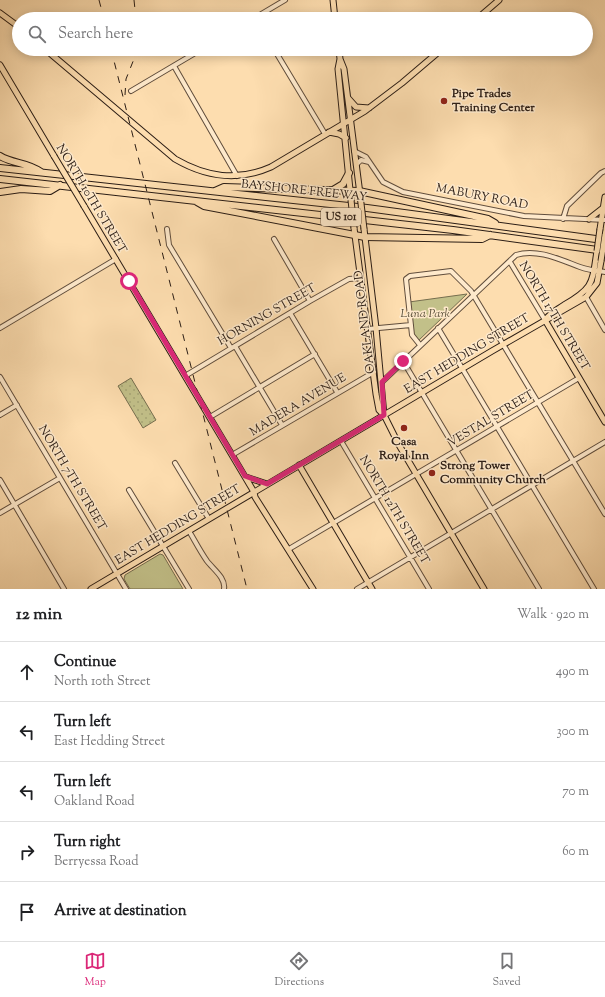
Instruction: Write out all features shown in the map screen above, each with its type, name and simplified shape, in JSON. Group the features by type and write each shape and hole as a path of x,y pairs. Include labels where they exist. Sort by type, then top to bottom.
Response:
{"highway":[{"path":"0,156 32,165 42,173"},
{"name":"BAYSHORE FREEWAY","path":"0,168 496,224 605,240"},
{"path":"333,190 343,184 349,173"},
{"name":"BAYSHORE FREEWAY","path":"0,179 490,235 605,251"},
{"path":"0,192 21,190 50,191 60,185"},
{"path":"213,192 224,187 360,192 488,219 496,224"},
{"path":"191,200 204,206 356,236 482,239 490,235"}],"main road":[{"path":"333,0 334,12"},
{"path":"485,12 499,0"},
{"path":"0,13 12,22"},
{"path":"53,56 175,159 191,168 212,175 237,176 259,172 281,161 344,124 369,108 434,56"},
{"name":"OAKLAND ROAD","path":"340,56 344,70 360,192 382,382 384,415"},
{"name":"OAKLAND ROAD","path":"340,59 338,69 354,228 379,410 384,415"},
{"name":"NORTH 10TH STREET","path":"0,65 245,476 259,504 313,589"},
{"path":"347,98 356,107 369,108"},
{"path":"327,133 338,134 346,138"},
{"name":"EAST HEDDING STREET","path":"91,589 503,344 586,297 596,285 602,272 598,260 600,229 603,220 605,197"},
{"path":"589,219 603,208"},
{"name":"EAST HEDDING STREET","path":"545,320 549,314 584,292 591,283 605,235"},
{"name":"NORTH 17TH STREET","path":"545,320 605,422"},
{"path":"384,415 416,475 484,589"},
{"path":"299,466 372,589"},
{"path":"245,476 267,484"}],"street":[{"path":"266,12 286,0"},
{"path":"131,91 190,56"},
{"path":"278,56 327,133"},
{"path":"174,66 237,176"},
{"name":"MABURY ROAD","path":"354,150 366,156 383,182 402,192 524,216 603,220"},
{"path":"356,165 361,160 370,162"},
{"path":"563,219 567,206 601,173 605,171"},
{"path":"167,229 166,236 170,245 282,425"},
{"path":"274,239 310,301"},
{"path":"382,382 516,255 529,253 561,258 581,267 602,272"},
{"path":"0,328 116,259"},
{"name":"NORTH 17TH STREET","path":"510,262 545,320"},
{"path":"420,345 412,335 406,281 410,276 451,271 455,273 474,295 605,514"},
{"name":"HORNING STREET","path":"185,376 310,301 349,280 361,278"},
{"path":"586,297 605,330"},
{"path":"290,313 337,392"},
{"path":"368,328 411,325"},
{"path":"438,328 594,589"},
{"path":"210,417 315,354"},
{"path":"403,361 540,589"},
{"name":"MADERA AVENUE","path":"232,456 337,392 374,372"},
{"name":"NORTH 7TH STREET","path":"0,376 126,589"},
{"name":"VESTAL STREET","path":"289,549 334,524 579,378"},
{"path":"0,415 17,405"},
{"name":"NORTH 12TH STREET","path":"341,441 429,589"},
{"path":"357,589 605,442"},
{"path":"175,463 209,520"},
{"path":"0,513 60,478"},
{"path":"0,480 64,589"},
{"path":"129,490 189,589"},
{"path":"189,531 208,562 215,568 224,584 224,589"}],"green space":[{"name":"Luna Park","path":"467,294 418,341 413,335 409,302"},
{"path":"131,378 156,420 143,428 118,386"},
{"path":"160,554 163,555 183,589 130,589 124,579 125,575"}],"railway":[{"path":"99,0 102,12"},
{"path":"134,0 135,12"},
{"path":"113,56 247,589"},
{"path":"125,95 126,79 135,56"}],"place":[{"name":"Pipe Trades Training Center","path":"444,101"},
{"name":"Casa Royal Inn","path":"404,428"},
{"name":"Strong Tower Community Church","path":"432,473"}],"route":[{"path":"129,281 245,476 256,482 267,484 384,415 382,382 403,361"}]}
